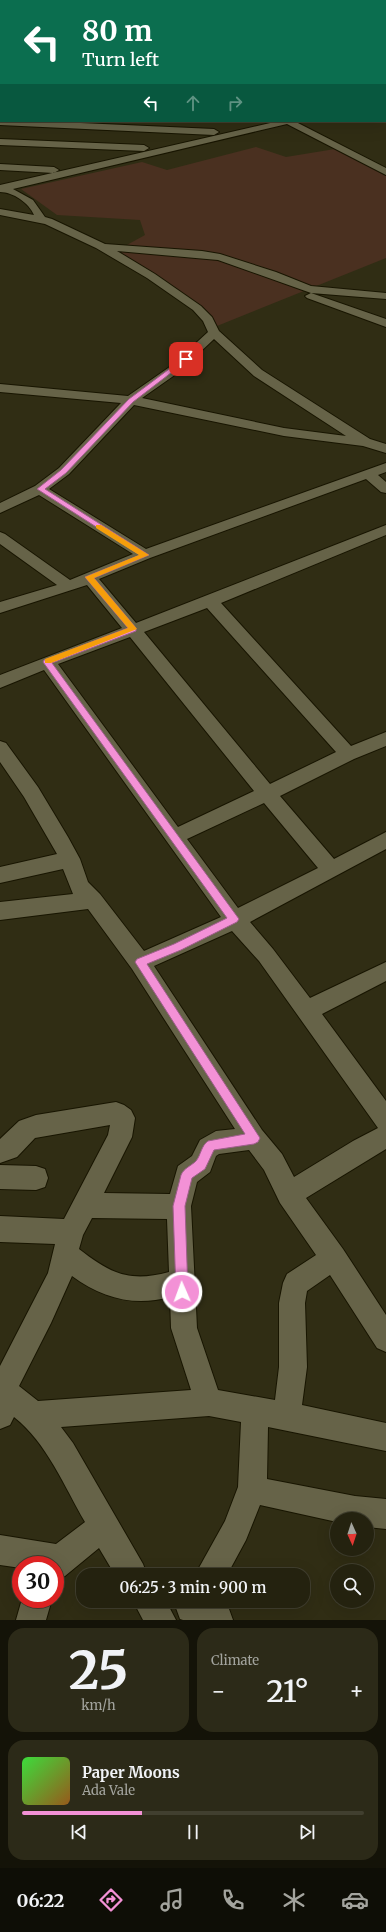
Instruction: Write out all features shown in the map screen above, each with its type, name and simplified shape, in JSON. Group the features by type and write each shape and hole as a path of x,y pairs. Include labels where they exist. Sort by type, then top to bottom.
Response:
{"street":[{"path":"0,122 52,126 238,132"},
{"path":"76,126 89,122"},
{"path":"1,188 283,122"},
{"path":"290,122 386,172"},
{"path":"2,143 52,126"},
{"path":"2,143 166,150"},
{"path":"0,167 74,171"},
{"path":"1,188 30,202 38,209 40,218"},
{"path":"0,212 40,218 66,229 100,246 157,281 197,308 208,320 214,333 258,373 365,442"},
{"path":"100,246 135,251 208,255 236,262 308,289 386,296"},
{"path":"308,294 386,323"},
{"path":"0,509 40,489 64,471 131,400 175,369 214,333"},
{"path":"0,388 131,400 284,432 365,442 386,449"},
{"path":"0,608 69,586 145,555 386,467"},
{"path":"368,474 386,489"},
{"path":"40,489 145,555"},
{"path":"0,682 47,662 210,601 386,530"},
{"path":"0,537 69,586"},
{"path":"89,577 267,793 280,811 332,870"},
{"path":"210,601 348,754"},
{"path":"47,662 234,919 266,955 386,1120"},
{"path":"174,837 311,773 348,754 386,739"},
{"path":"0,748 49,820 70,859 79,887 93,900 140,962 254,1138 273,1162 289,1194 334,1258 386,1339"},
{"path":"140,962 178,947 332,870 386,840"},
{"path":"0,875 70,859"},
{"path":"0,911 93,900"},
{"path":"307,1011 333,996 386,971"},
{"path":"0,1151 9,1149 27,1129 119,1114 124,1121 120,1137 84,1205 68,1243 60,1275 2,1399 34,1415 63,1453 128,1568"},
{"path":"289,1194 361,1149 386,1136"},
{"path":"209,1402 187,1340 183,1316 179,1206 187,1175 201,1164 208,1148 216,1143 254,1138"},
{"path":"0,1177 36,1178"},
{"path":"84,1205 132,1207 179,1206"},
{"path":"0,1229 68,1243 106,1282 115,1285 148,1289 163,1287 182,1280"},
{"path":"287,1416 293,1367 292,1303 294,1287 296,1283 334,1258"},
{"path":"34,1415 209,1402 287,1416 386,1437"},
{"path":"214,1568 236,1530 252,1487 255,1410"},
{"path":"252,1487 265,1493 355,1511 386,1514"},
{"path":"64,1556 104,1525"},
{"path":"0,1550 28,1556"},
{"path":"31,1620 34,1608"},
{"path":"153,1608 161,1620"},
{"path":"190,1610 218,1620"}],"shaded area":[{"path":"256,147 286,157 335,149 386,175 386,258 217,326 116,251 145,235 140,220 57,215 21,189 142,162 167,170"}],"slow traffic":[{"path":"48,661 133,629 89,577 145,555 99,527"}],"route":[{"path":"182,1292 179,1206 187,1175 190,1171 201,1164 208,1148 212,1145 216,1143 254,1138 140,962 178,947 234,919 47,662 133,629 89,577 145,555 40,489 64,471 131,400 175,369 186,359"}]}
